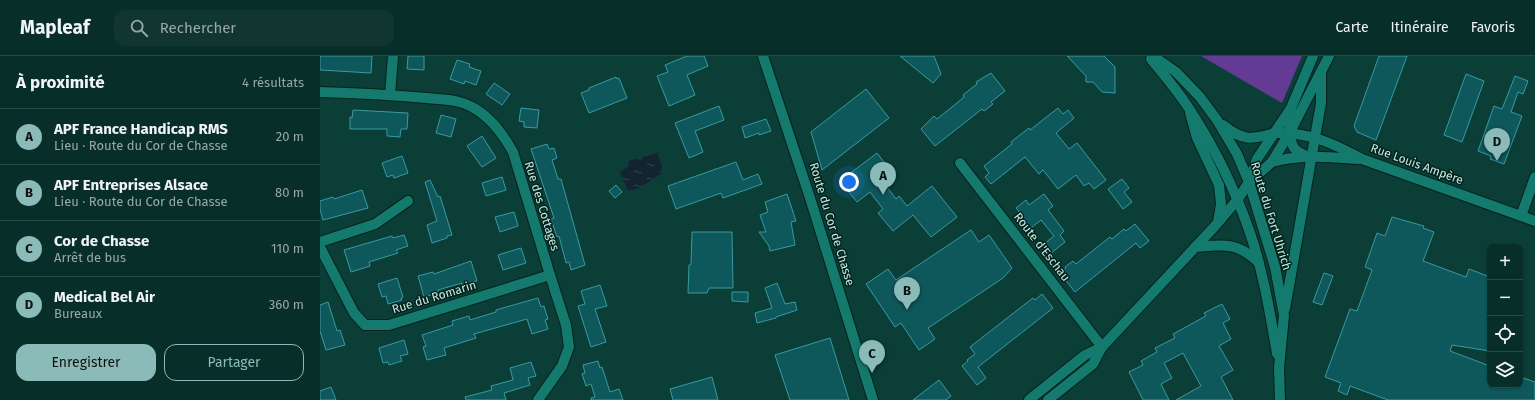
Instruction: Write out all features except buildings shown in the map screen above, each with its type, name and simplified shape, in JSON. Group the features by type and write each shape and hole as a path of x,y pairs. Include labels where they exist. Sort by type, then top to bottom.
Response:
{"street":[{"path":"390,95 393,56"},
{"name":"Route du Cor de Chasse","path":"763,56 810,198 873,400"},
{"name":"Route du Fort Uhrich","path":"1149,56 1188,107 1218,158 1238,199 1250,231 1259,263 1279,368"},
{"name":"Route du Fort Uhrich","path":"1153,56 1176,72 1189,84 1217,120 1237,154 1249,182 1275,267 1284,315 1279,368 1280,400"},
{"path":"1309,156 1296,151 1293,145 1288,122 1291,108 1313,56"},
{"path":"1249,182 1272,162 1290,132 1329,56"},
{"path":"1284,315 1309,156 1322,93 1321,72"},
{"name":"Rue des Cottages","path":"320,92 454,100 472,107 488,118 502,134 513,152 566,325 569,347 562,366 538,400"},
{"name":"Route du Fort Uhrich","path":"1188,107 1197,138 1219,185 1221,204 1217,223"},
{"path":"1048,400 1093,364 1102,347 1238,199 1249,182 1257,159 1291,108"},
{"path":"1217,120 1240,137 1257,138 1274,133 1290,132"},
{"name":"Rue Louis Ampère","path":"1290,132 1314,137 1337,146 1362,159 1535,221"},
{"path":"1272,162 1288,158 1309,156 1362,159"},
{"name":"Route d'Eschau","path":"960,162 1102,347"},
{"path":"1521,216 1535,177"},
{"path":"320,242 375,224 408,201"},
{"path":"1195,247 1224,244 1244,251 1259,263"},
{"name":"Rue du Romarin","path":"320,247 354,313 365,325 389,325 550,275"},
{"path":"1029,400 1085,355 1102,347"}],"shaded area":[{"path":"1201,56 1302,56 1282,103"}],"water":[{"path":"657,153 662,167 661,174 639,188 628,191 620,172 628,167 629,161"}],"place":[{"name":"Medical Bel Air","path":"1497,161"},
{"name":"APF France Handicap RMS","path":"883,195"},
{"name":"APF Entreprises Alsace","path":"907,310"},
{"name":"Cor de Chasse","path":"872,373"}]}
